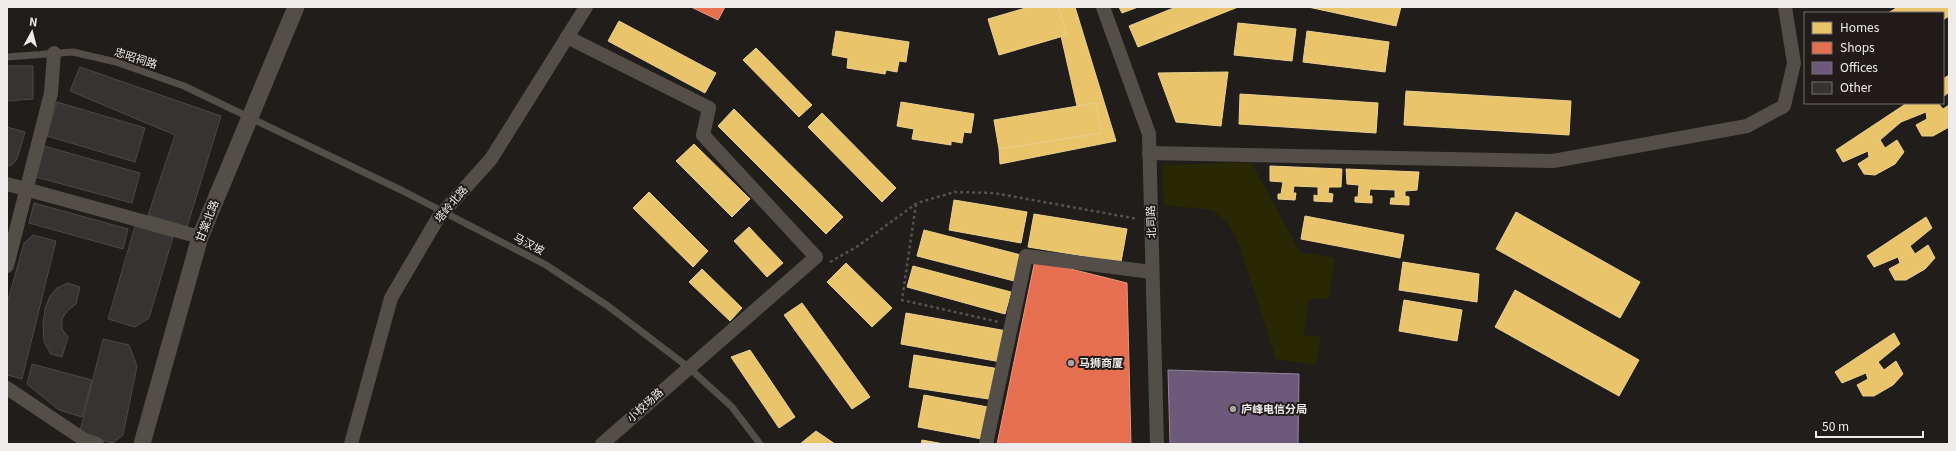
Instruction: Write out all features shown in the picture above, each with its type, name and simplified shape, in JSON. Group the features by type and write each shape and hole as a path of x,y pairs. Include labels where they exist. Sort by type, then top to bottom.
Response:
{"street":[{"name":"甘棠北路","path":"142,444 200,237 296,7"},
{"name":"塔岭北路","path":"351,444 391,298 438,218 491,159 586,7"},
{"name":"北司路","path":"1103,7 1148,134 1157,444"},
{"path":"1149,153 1553,161 1747,126 1784,106 1794,63 1785,7"},
{"name":"小校场路","path":"567,37 709,108 703,135 816,256 602,444"},
{"path":"7,266 51,93 54,53"},
{"path":"7,184 200,237"},
{"path":"986,444 1026,256 1152,272"},
{"path":"7,388 83,439 97,444"}],"lane":[{"name":"忠昭祠路","path":"7,57 73,52 116,62 184,86 250,118"},
{"name":"马汉坡","path":"250,118 444,212 546,265 608,306 688,367 732,406 760,444"}],"path":[{"path":"830,262 858,246 917,203 955,192 994,193 1150,221"},
{"path":"917,203 902,300 1011,325"}],"shaded area":[{"path":"1251,162 1300,252 1334,258 1329,299 1309,299 1304,335 1321,337 1315,365 1276,359 1239,244 1229,224 1212,210 1164,205 1162,165"}],"building: Homes":[{"path":"1029,7 1058,7 1067,35 999,55 988,19"},
{"path":"1058,7 1075,7 1116,141 1000,164 999,149 1101,133 1096,103 1077,106 1061,36 1067,35"},
{"path":"1119,7 1138,7 1122,13"},
{"path":"1176,7 1238,7 1138,47 1129,26"},
{"path":"1308,7 1401,7 1396,26"},
{"path":"1898,7 1949,7 1949,16 1944,19 1944,12 1890,12"},
{"path":"619,21 716,73 705,93 608,41"},
{"path":"1238,23 1296,29 1292,61 1234,55"},
{"path":"836,31 909,42 906,62 899,61 897,72 886,70 885,74 847,68 848,58 832,55"},
{"path":"1307,31 1389,42 1385,72 1303,62"},
{"path":"756,48 812,105 799,117 743,60"},
{"path":"1228,72 1221,126 1176,122 1158,73"},
{"path":"1949,75 1949,92 1944,96 1944,78"},
{"path":"1406,91 1571,101 1569,135 1404,125"},
{"path":"1240,94 1378,103 1376,133 1239,124"},
{"path":"901,102 974,114 971,133 964,132 962,143 951,141 951,145 912,139 914,129 897,126"},
{"path":"1096,103 1101,133 999,149 994,120"},
{"path":"1906,104 1939,104 1943,109 1949,105 1949,127 1933,136 1922,136 1916,125 1927,119 1926,112 1901,122 1895,111"},
{"path":"734,109 843,217 826,234 718,126"},
{"path":"1895,111 1901,122 1880,140 1885,148 1897,140 1904,152 1895,164 1875,175 1864,174 1858,164 1869,157 1868,151 1843,162 1836,150"},
{"path":"822,113 896,188 882,202 808,127"},
{"path":"694,144 750,199 732,217 676,161"},
{"path":"1270,166 1342,169 1341,187 1329,187 1328,193 1333,194 1332,202 1314,201 1314,195 1318,196 1318,187 1294,186 1293,193 1296,193 1295,200 1278,199 1278,194 1281,194 1283,182 1270,181"},
{"path":"1346,169 1419,172 1417,190 1405,191 1405,196 1409,197 1409,205 1390,204 1391,198 1395,198 1395,190 1370,189 1369,196 1372,196 1372,203 1355,202 1355,197 1358,197 1359,185 1347,184"},
{"path":"649,192 708,251 693,267 633,208"},
{"path":"954,200 1027,212 1021,243 949,230"},
{"path":"1516,212 1640,282 1620,318 1496,249"},
{"path":"1034,214 1127,229 1121,262 1028,247"},
{"path":"1305,216 1404,235 1400,258 1301,239"},
{"path":"1926,217 1932,228 1910,246 1915,254 1928,245 1935,258 1925,269 1906,280 1895,280 1889,269 1900,263 1898,257 1874,267 1867,256"},
{"path":"749,227 783,263 767,277 734,241"},
{"path":"924,230 1021,255 1014,281 917,256"},
{"path":"1403,262 1479,274 1477,302 1399,290"},
{"path":"846,263 892,308 872,327 827,282"},
{"path":"913,266 1011,292 1005,314 907,287"},
{"path":"702,269 742,308 730,321 689,282"},
{"path":"1037,277 1119,295 1111,328 1030,309"},
{"path":"1515,290 1639,360 1619,396 1495,327"},
{"path":"1404,300 1462,310 1457,341 1399,331"},
{"path":"802,303 870,397 852,409 784,315"},
{"path":"906,313 1007,331 1001,362 901,344"},
{"path":"1030,326 1113,343 1115,375 1024,356"},
{"path":"1894,333 1900,344 1878,362 1884,370 1896,361 1903,374 1893,385 1874,396 1863,396 1857,385 1868,379 1866,373 1842,383 1835,372"},
{"path":"750,350 795,417 779,428 731,357"},
{"path":"914,355 1000,369 995,400 909,387"},
{"path":"1017,366 1114,387 1115,422 1010,399"},
{"path":"924,395 993,408 987,440 918,427"},
{"path":"1011,409 1119,431 1119,444 1029,444 1004,439"},
{"path":"816,431 835,444 800,444"},
{"path":"922,440 944,444 921,444"}],"building: Shops":[{"path":"691,7 725,7 718,20"},
{"name":"马狮商厦","path":"1035,260 1127,283 1131,444 997,444"}],"building: Offices":[{"name":"庐峰电信分局","path":"1168,370 1299,374 1298,444 1170,444"}],"building: Other":[{"path":"7,66 33,66 33,99 7,101"},
{"path":"80,67 221,116 187,227 148,215 175,135 70,91"},
{"path":"57,102 145,128 135,162 47,136"},
{"path":"7,127 25,132 17,159 12,165 7,166"},
{"path":"44,146 140,173 132,203 36,177"},
{"path":"34,203 128,229 123,249 29,223"},
{"path":"135,226 173,237 149,318 135,327 108,319"},
{"path":"33,235 56,241 22,379 7,375 7,304 24,243"},
{"path":"68,283 80,287 76,304 68,310 62,319 62,329 68,337 62,357 51,354 44,342 43,325 45,309 50,296 57,288"},
{"path":"103,339 129,345 137,366 123,435 113,443 79,435"},
{"path":"32,364 92,380 82,417 59,410 27,384"}],"place":[{"name":"马狮商厦","path":"1071,363"},
{"name":"庐峰电信分局","path":"1233,409"}]}
